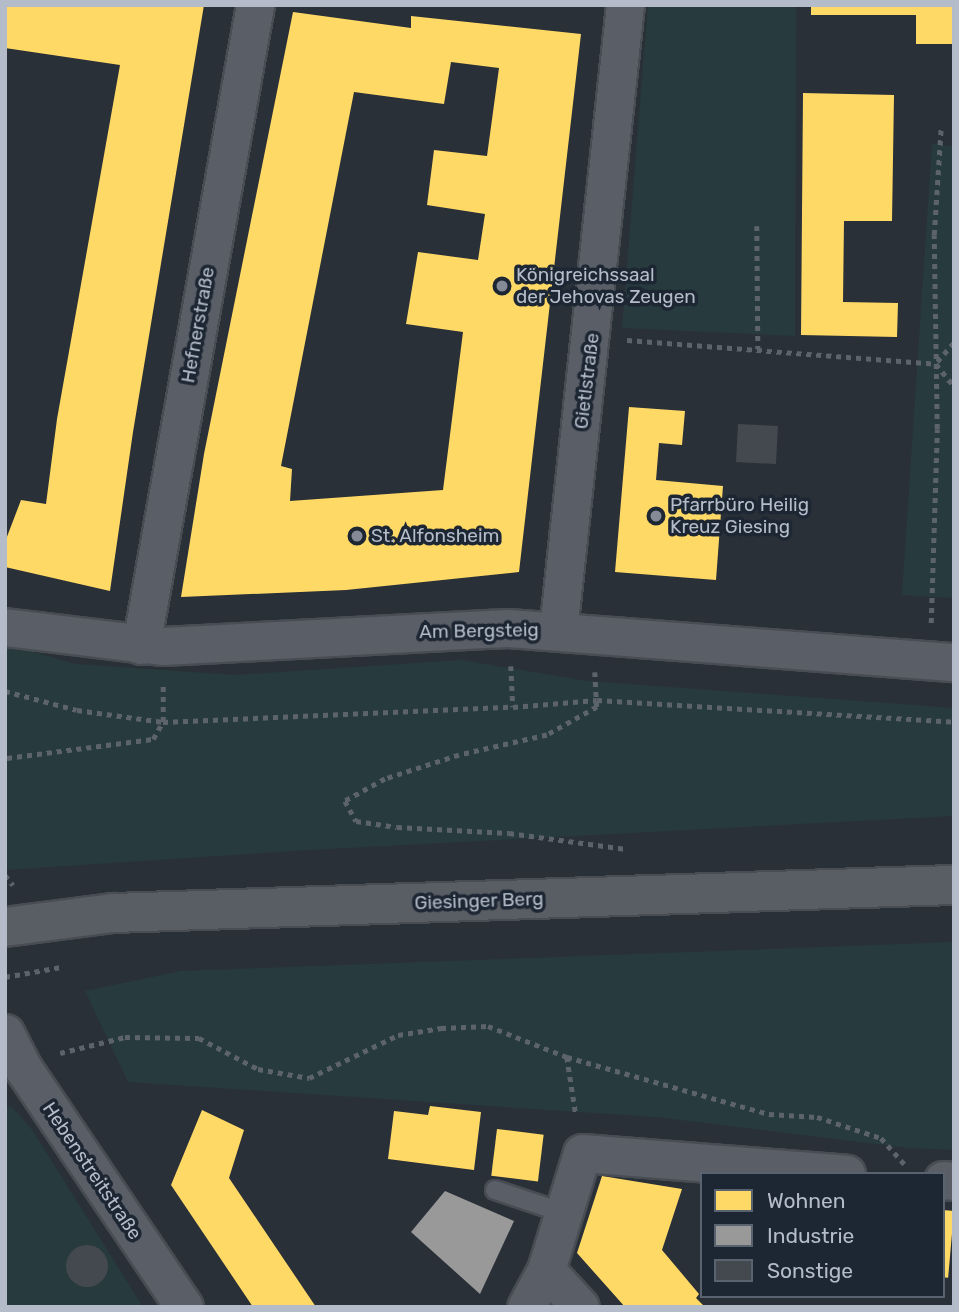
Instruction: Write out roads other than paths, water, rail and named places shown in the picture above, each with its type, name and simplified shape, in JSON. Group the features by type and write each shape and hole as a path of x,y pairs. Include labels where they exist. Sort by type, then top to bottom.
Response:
{"main road":[{"name":"Giesinger Berg","path":"5,927 113,913 954,885"}],"street":[{"name":"Hefnerstraße","path":"141,645 255,5"},
{"name":"Gietlstraße","path":"575,632 592,337 625,5"},
{"name":"Am Bergsteig","path":"5,627 141,645 508,628 941,661"},
{"name":"Hebenstreitstraße","path":"5,1033 23,1068 184,1307"},
{"path":"526,1307 546,1270 561,1212 582,1153 821,1172"},
{"path":"546,1270 580,1307"}],"lane":[{"path":"495,1190 561,1212"}],"place":[{"name":"Königreichssaal der Jehovas Zeugen","path":"502,286"},
{"name":"Pfarrbüro Heilig Kreuz Giesing","path":"656,516"},
{"name":"St. Alfonsheim","path":"357,536"}]}
